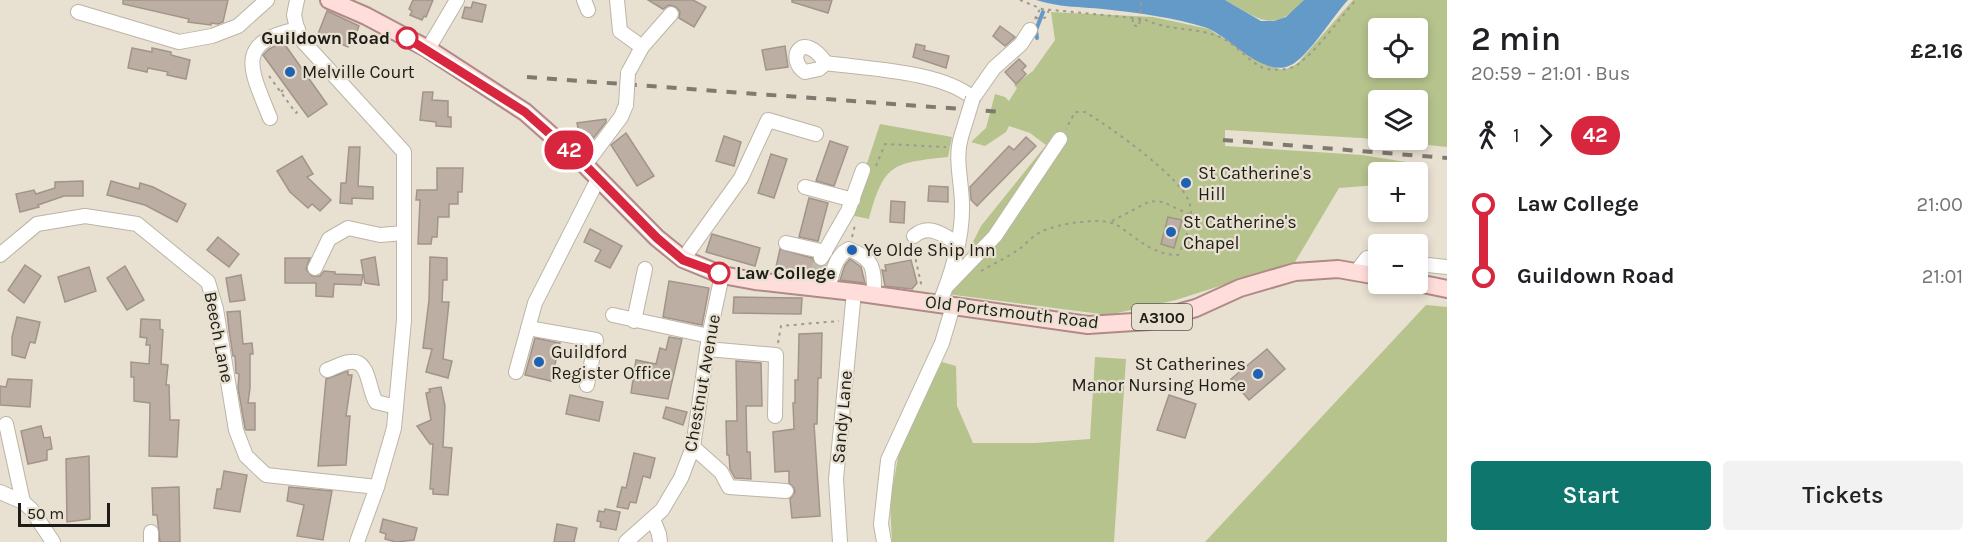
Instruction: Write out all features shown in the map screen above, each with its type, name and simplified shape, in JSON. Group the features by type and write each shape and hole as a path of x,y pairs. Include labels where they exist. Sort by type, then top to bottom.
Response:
{"main road":[{"name":"A3100","path":"329,0 366,16 428,49 525,112 585,165 657,238 683,260 723,275 755,281 820,284 854,292"},
{"name":"Old Portsmouth Road","path":"854,292 1088,325 1149,321 1196,308 1240,288 1295,272 1338,269 1368,274"},
{"path":"1428,285 1447,289"}],"street":[{"path":"297,0 294,15 299,37 404,152 404,320 394,428 361,541"},
{"path":"428,49 457,0"},
{"path":"617,0 620,31 642,47"},
{"path":"78,12 179,42 212,36 238,26 264,1"},
{"path":"585,165 621,117 626,105 628,73 642,47 671,14"},
{"path":"884,542 881,524 888,460 942,343 939,304 947,286 962,210 959,142 973,98 994,68 1021,44 1035,22"},
{"path":"270,118 254,79 251,57 259,43 276,33 298,29"},
{"path":"826,63 899,72 947,83 962,89 973,98"},
{"path":"683,260 741,178 768,120 816,134"},
{"path":"947,286 995,236 1060,139"},
{"path":"786,243 823,255 870,168"},
{"path":"516,372 536,303 598,179"},
{"path":"805,186 853,200"},
{"name":"Beech Lane","path":"0,255 37,224 85,216 137,224 208,282 216,309 236,430 246,456 266,475 377,487"},
{"path":"315,268 329,239 348,228 380,235 404,233"},
{"path":"914,236 920,230 928,230 939,232 957,243"},
{"path":"820,284 834,268 845,250 849,249 866,256 874,269 874,295"},
{"path":"1356,272 1368,258"},
{"path":"1428,265 1447,267"},
{"path":"634,321 645,269"},
{"name":"Chestnut Avenue","path":"626,542 662,510 681,478 693,447 708,342 723,275"},
{"name":"Sandy Lane","path":"840,542 836,479 854,292"},
{"path":"613,315 708,342 776,355 775,416"},
{"path":"528,327 596,340 587,385"},
{"path":"327,370 349,362 359,363 365,369 372,396 376,402 396,407"},
{"path":"6,424 23,502"},
{"path":"693,447 721,472 729,487 786,491"},
{"path":"0,492 23,502 31,509 53,542"},
{"path":"653,519 660,542"}],"path":[{"path":"1020,0 1040,9 1144,19 1153,24 1186,28 1224,39 1263,68 1284,70 1295,66 1306,56 1356,0"},
{"path":"1133,19 1132,24 1137,27 1140,21 1142,0"},
{"path":"1035,22 1042,19 1049,10"},
{"path":"253,54 296,112 302,108"},
{"path":"281,92 286,87"},
{"path":"1060,139 1075,112 1086,112 1165,171 1186,196 1191,214 1178,255 1147,248 1111,221"},
{"path":"870,168 885,144 959,142"},
{"path":"960,274 980,271 1017,250 1039,233 1057,226 1111,221 1150,201 1163,202 1191,214"},
{"path":"849,249 857,219"},
{"path":"914,252 939,304"},
{"path":"776,355 781,326 851,320"}],"green space":[{"path":"1225,0 1304,0 1283,18 1274,21 1257,17"},
{"path":"1353,0 1447,0 1447,147 1428,145 1428,90 1368,90 1368,139 1225,130 1225,146 1362,155 1406,162 1368,162 1368,186 1339,188 1295,262 1176,300 1108,315 947,294 981,226 1046,145 1030,133 1009,126 1006,132 985,146 971,142 986,128 995,94 1009,101 1017,88 1014,85 1033,71 1055,40 1051,12 1153,17 1209,29 1265,65 1284,70 1297,64"},
{"path":"880,124 952,137 948,157 915,161 894,169 886,176 880,187 869,219 850,215"},
{"path":"1426,305 1447,307 1447,542 1205,542"},
{"path":"1095,357 1126,359 1114,542 892,542 890,501 900,447 942,362 956,366 957,406 973,443 1035,443 1090,439"}],"water":[{"path":"1036,0 1225,0 1261,21 1274,21 1286,17 1304,0 1348,0 1305,54 1298,61 1281,68 1259,62 1216,33 1194,24 1155,16"}],"building":[{"path":"123,0 228,0 223,22 211,23 211,25 188,22 189,19 123,4"},
{"path":"413,0 433,0 426,17 424,16 422,20 410,15 412,11 409,9"},
{"path":"648,0 693,0 706,7 694,27 679,18 680,12 676,7 669,5 663,9"},
{"path":"792,0 832,0 828,13 792,2"},
{"path":"473,2 486,5 482,22 462,18 465,7 471,8"},
{"path":"327,11 359,26 356,34 359,35 355,45 349,42 348,47 318,34"},
{"path":"1000,26 1015,37 1005,46 993,36"},
{"name":"Melville Court","path":"283,42 327,104 308,117 263,55"},
{"path":"916,44 925,46 924,50 949,56 946,68 913,57"},
{"path":"785,46 788,67 766,70 762,50"},
{"path":"132,48 152,52 152,48 171,52 171,55 190,60 186,79 148,68 147,72 128,68"},
{"path":"1019,59 1026,66 1022,70 1026,74 1016,84 1005,72"},
{"path":"423,92 433,92 432,100 448,101 448,117 451,117 451,127 436,126 436,122 420,120"},
{"path":"606,119 592,140 592,136 580,138 577,123"},
{"path":"626,133 654,176 637,186 611,145"},
{"path":"724,136 741,142 734,166 716,161"},
{"path":"1026,137 1036,146 977,206 971,200 970,187 1009,146 1014,150"},
{"path":"830,141 848,147 834,186 816,181"},
{"path":"349,147 360,147 358,186 373,187 373,199 352,198 352,204 340,203 341,183 346,183"},
{"path":"771,154 787,159 774,198 758,193"},
{"path":"302,156 313,174 307,177 331,200 320,211 312,204 308,208 290,192 277,171"},
{"path":"437,168 463,168 462,192 458,192 458,204 449,204 449,217 438,217 437,237 432,237 431,244 418,244 420,200 416,200 417,190 437,190"},
{"path":"83,181 83,196 64,196 20,212 16,194 34,190 36,194 55,188 55,182"},
{"path":"111,181 139,189 140,183 186,204 177,222 145,205 107,195"},
{"path":"929,186 948,187 948,202 928,201"},
{"path":"809,198 828,203 818,241 799,237"},
{"path":"891,201 905,202 904,223 890,222"},
{"name":"St Catherine's Chapel","path":"1168,217 1182,220 1174,248 1161,244"},
{"path":"590,229 622,246 610,268 595,261 601,250 584,242"},
{"path":"712,234 760,248 755,266 706,252"},
{"path":"218,237 239,254 229,267 207,250"},
{"path":"780,249 812,258 817,266 825,266 822,278 776,267"},
{"path":"375,257 379,285 365,283 361,260"},
{"path":"430,257 447,258 447,280 443,280 442,302 449,302 443,359 452,361 448,378 426,372 432,349 423,348 429,300"},
{"path":"285,258 310,258 306,269 312,276 320,276 324,271 335,272 335,274 363,275 361,285 334,284 333,297 316,296 316,283 285,283"},
{"path":"850,259 861,267 865,283 840,280 845,265"},
{"path":"911,260 917,283 912,289 885,286 882,270 886,271 885,265"},
{"path":"25,265 41,276 24,303 8,290"},
{"path":"125,266 144,300 127,310 107,278"},
{"path":"89,267 96,291 65,302 58,277"},
{"path":"241,275 245,300 230,302 226,278"},
{"path":"669,281 709,288 702,325 663,317"},
{"path":"734,297 802,298 801,314 733,313"},
{"path":"240,311 243,344 252,343 248,403 255,403 255,430 245,428 238,388 239,374 236,373 229,330 227,312"},
{"path":"17,317 40,322 35,343 30,342 25,358 12,355 12,337"},
{"path":"141,319 160,320 160,329 163,330 161,364 168,365 166,385 169,385 170,420 179,420 177,457 149,456 150,403 134,401 134,377 131,377 131,362 149,364 150,345 146,345 147,338 140,337"},
{"path":"822,333 817,424 814,424 820,516 792,518 790,499 795,492 789,483 789,471 775,472 773,432 794,429 793,403 795,403 795,380 798,380 799,334"},
{"path":"669,337 682,339 668,399 631,393 636,360 656,364 660,348 666,350"},
{"name":"Guildford Register Office","path":"535,338 560,343 551,381 525,375"},
{"name":"St Catherines Manor Nursing Home","path":"1267,349 1285,369 1249,400 1231,379"},
{"path":"736,361 761,363 762,406 746,406 747,452 750,452 751,479 735,478 730,469 729,455 727,455 726,421 737,421"},
{"path":"348,371 348,375 352,375 346,416 350,416 346,465 318,466 326,379"},
{"path":"8,379 32,380 30,407 0,405 0,386 6,387"},
{"path":"441,387 445,406 443,447 452,448 448,495 433,494 433,489 430,489 433,444 430,444 417,426 431,420 426,393 430,392 429,389"},
{"path":"570,395 603,402 599,421 566,414"},
{"path":"1169,395 1196,404 1185,438 1157,430"},
{"path":"666,407 687,412 683,425 663,418"},
{"path":"41,426 44,438 50,437 52,449 47,450 47,460 28,464 21,431"},
{"path":"634,453 655,458 650,478 643,476 636,503 630,502 628,509 617,507 622,487 626,488"},
{"path":"89,456 90,519 67,522 66,459"},
{"path":"224,471 247,475 240,512 214,508 217,489 221,489"},
{"path":"179,487 180,542 160,542 157,515 153,515 152,488"},
{"path":"289,487 332,491 323,540 297,536 304,505 287,501"},
{"path":"605,509 620,512 616,530 600,527 601,522 597,521 599,511 604,512"},
{"path":"383,519 417,528 414,540 396,542 385,539 386,534 380,532"},
{"path":"557,524 577,528 574,542 554,542"}],"waterway":[{"path":"1037,38 1036,30 1043,12"}],"tunnel":[{"path":"817,277 821,258"}],"railway":[{"path":"527,77 1002,112"},
{"path":"1223,140 1447,158"}],"bus line":[{"name":"42","path":"407,38 428,49 525,112 585,165 657,238 683,260 719,273"}],"place":[{"name":"Guildown Road","path":"407,38"},
{"name":"Melville Court","path":"290,72"},
{"name":"St Catherine's Hill","path":"1186,183"},
{"name":"St Catherine's Chapel","path":"1171,232"},
{"name":"Ye Olde Ship Inn","path":"852,250"},
{"name":"Law College","path":"719,273"},
{"name":"Guildford Register Office","path":"539,362"},
{"name":"St Catherines Manor Nursing Home","path":"1258,374"}]}
